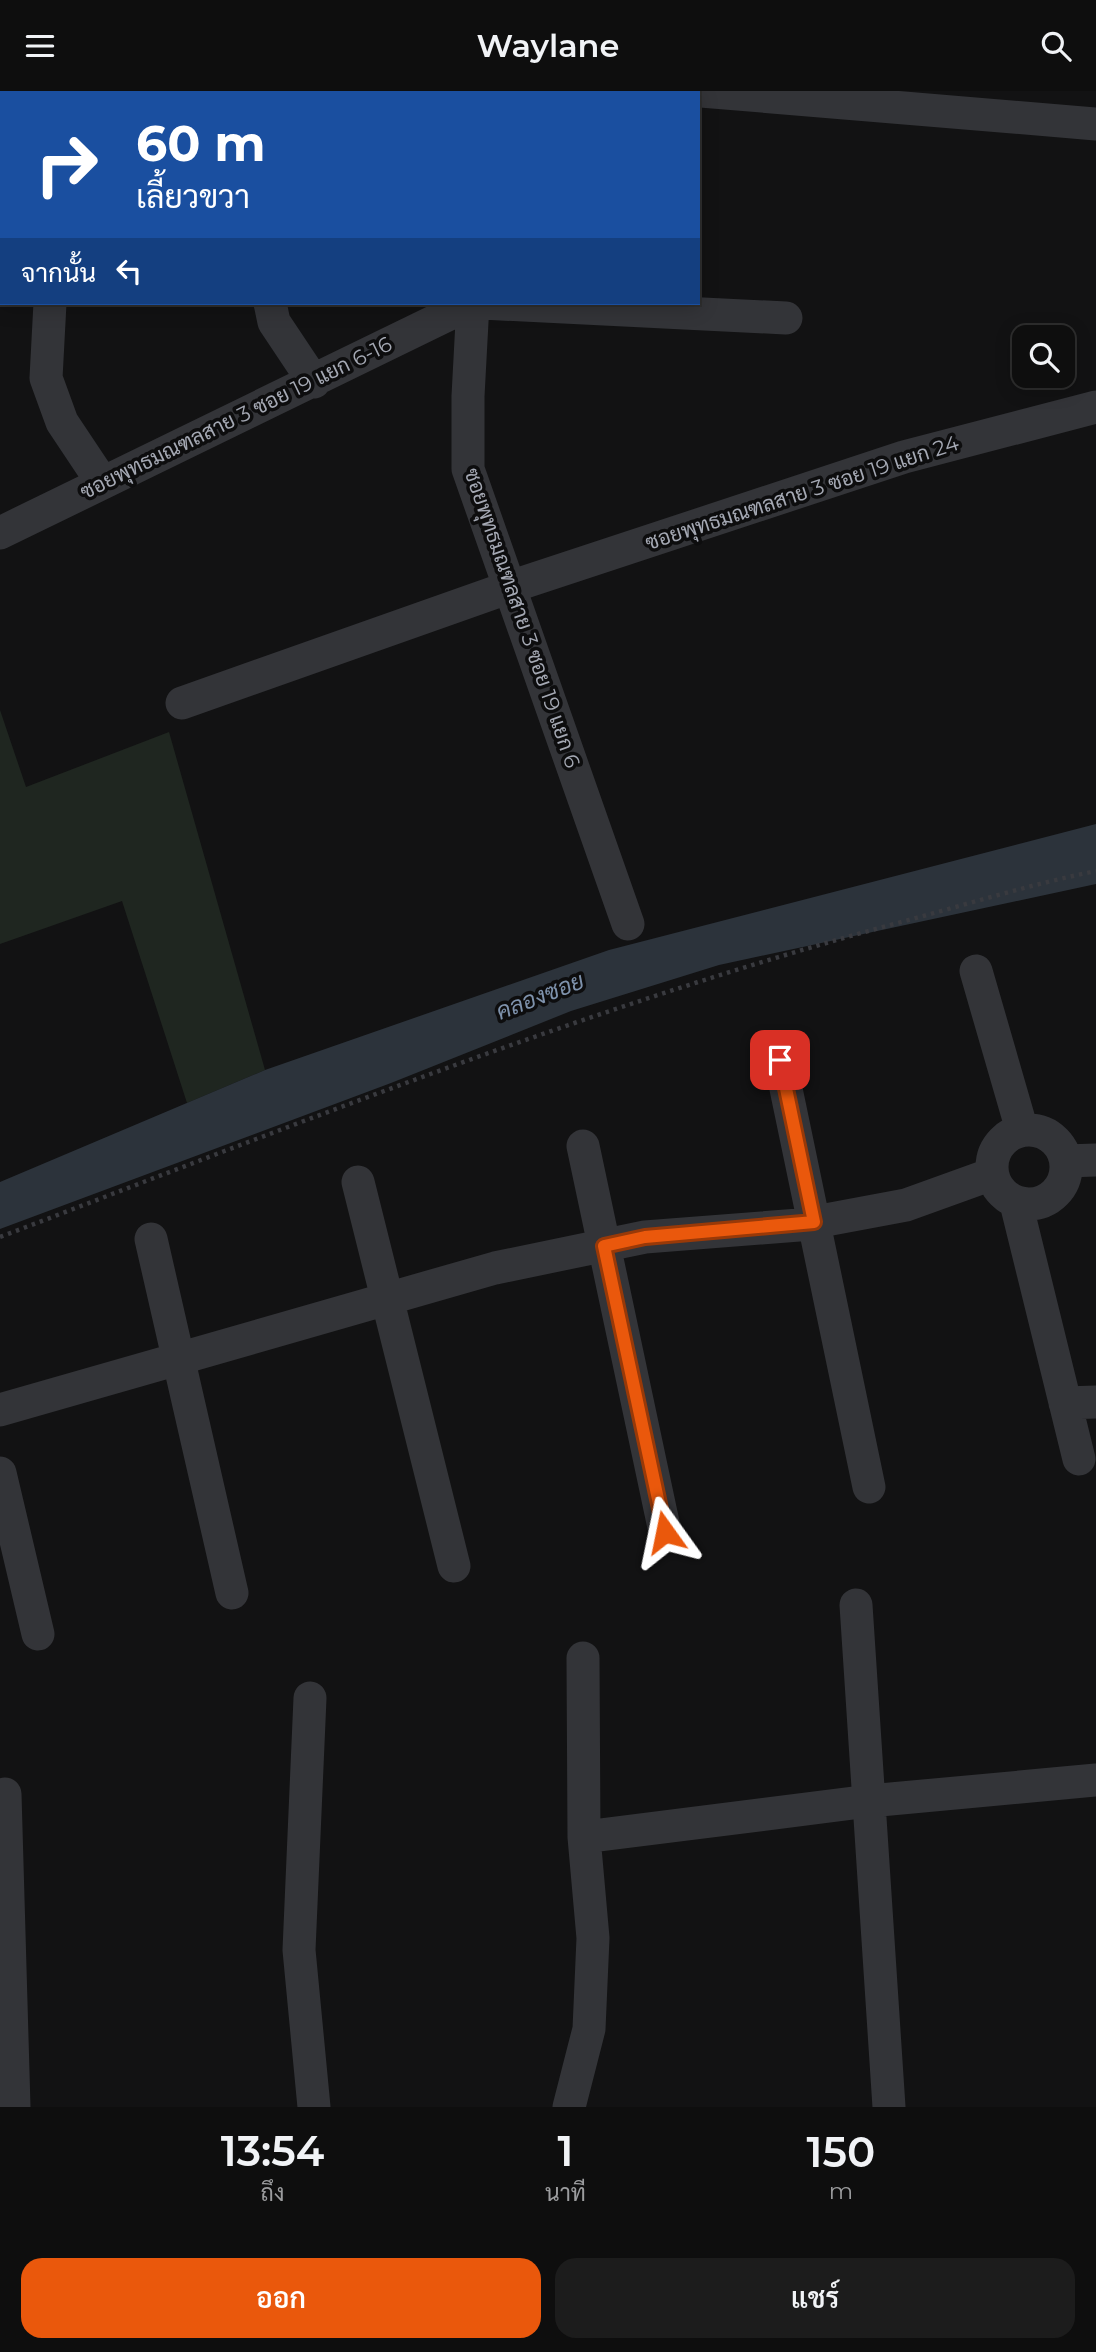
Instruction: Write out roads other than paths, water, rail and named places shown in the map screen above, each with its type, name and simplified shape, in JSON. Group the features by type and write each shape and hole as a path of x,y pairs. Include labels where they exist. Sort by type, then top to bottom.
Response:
{"street":[{"path":"701,91 1096,124"},
{"path":"50,305 46,378 62,422 102,482"},
{"path":"270,305 274,322 314,382"},
{"name":"ซอยพุทธมณฑลสาย 3 ซอย 19 แยก 6-16","path":"0,533 468,305"},
{"name":"ซอยพุทธมณฑลสาย 3 ซอย 19 แยก 6","path":"472,305 468,468 628,924"},
{"path":"523,305 786,318"},
{"name":"ซอยพุทธมณฑลสาย 3 ซอย 19 แยก 24","path":"182,703 510,587 904,457 1096,407"},
{"path":"976,971 1022,1130"},
{"path":"780,1060 869,1487"},
{"path":"1022,1130 1042,1132 1081,1161 1052,1196 1035,1205 1016,1203 1000,1191 992,1174 993,1154 1005,1139 1022,1130"},
{"path":"583,1146 665,1532"},
{"path":"0,1410 495,1268 645,1237 814,1222 906,1205 992,1174"},
{"path":"358,1182 454,1566"},
{"path":"1016,1203 1080,1403 1079,1459"},
{"path":"151,1239 232,1594"},
{"path":"0,1473 38,1634"},
{"path":"856,1605 889,2107"},
{"path":"569,2107 589,2029 593,1938 584,1837 583,1658"},
{"path":"310,1698 299,1951 314,2107"},
{"path":"584,1837 869,1801 1096,1780"},
{"path":"5,1794 14,2107"}],"water":[{"name":"คลองซอย","path":"1096,824 1096,884 719,965 571,1011 391,1083 0,1229 0,1182 265,1070 609,950"}]}
